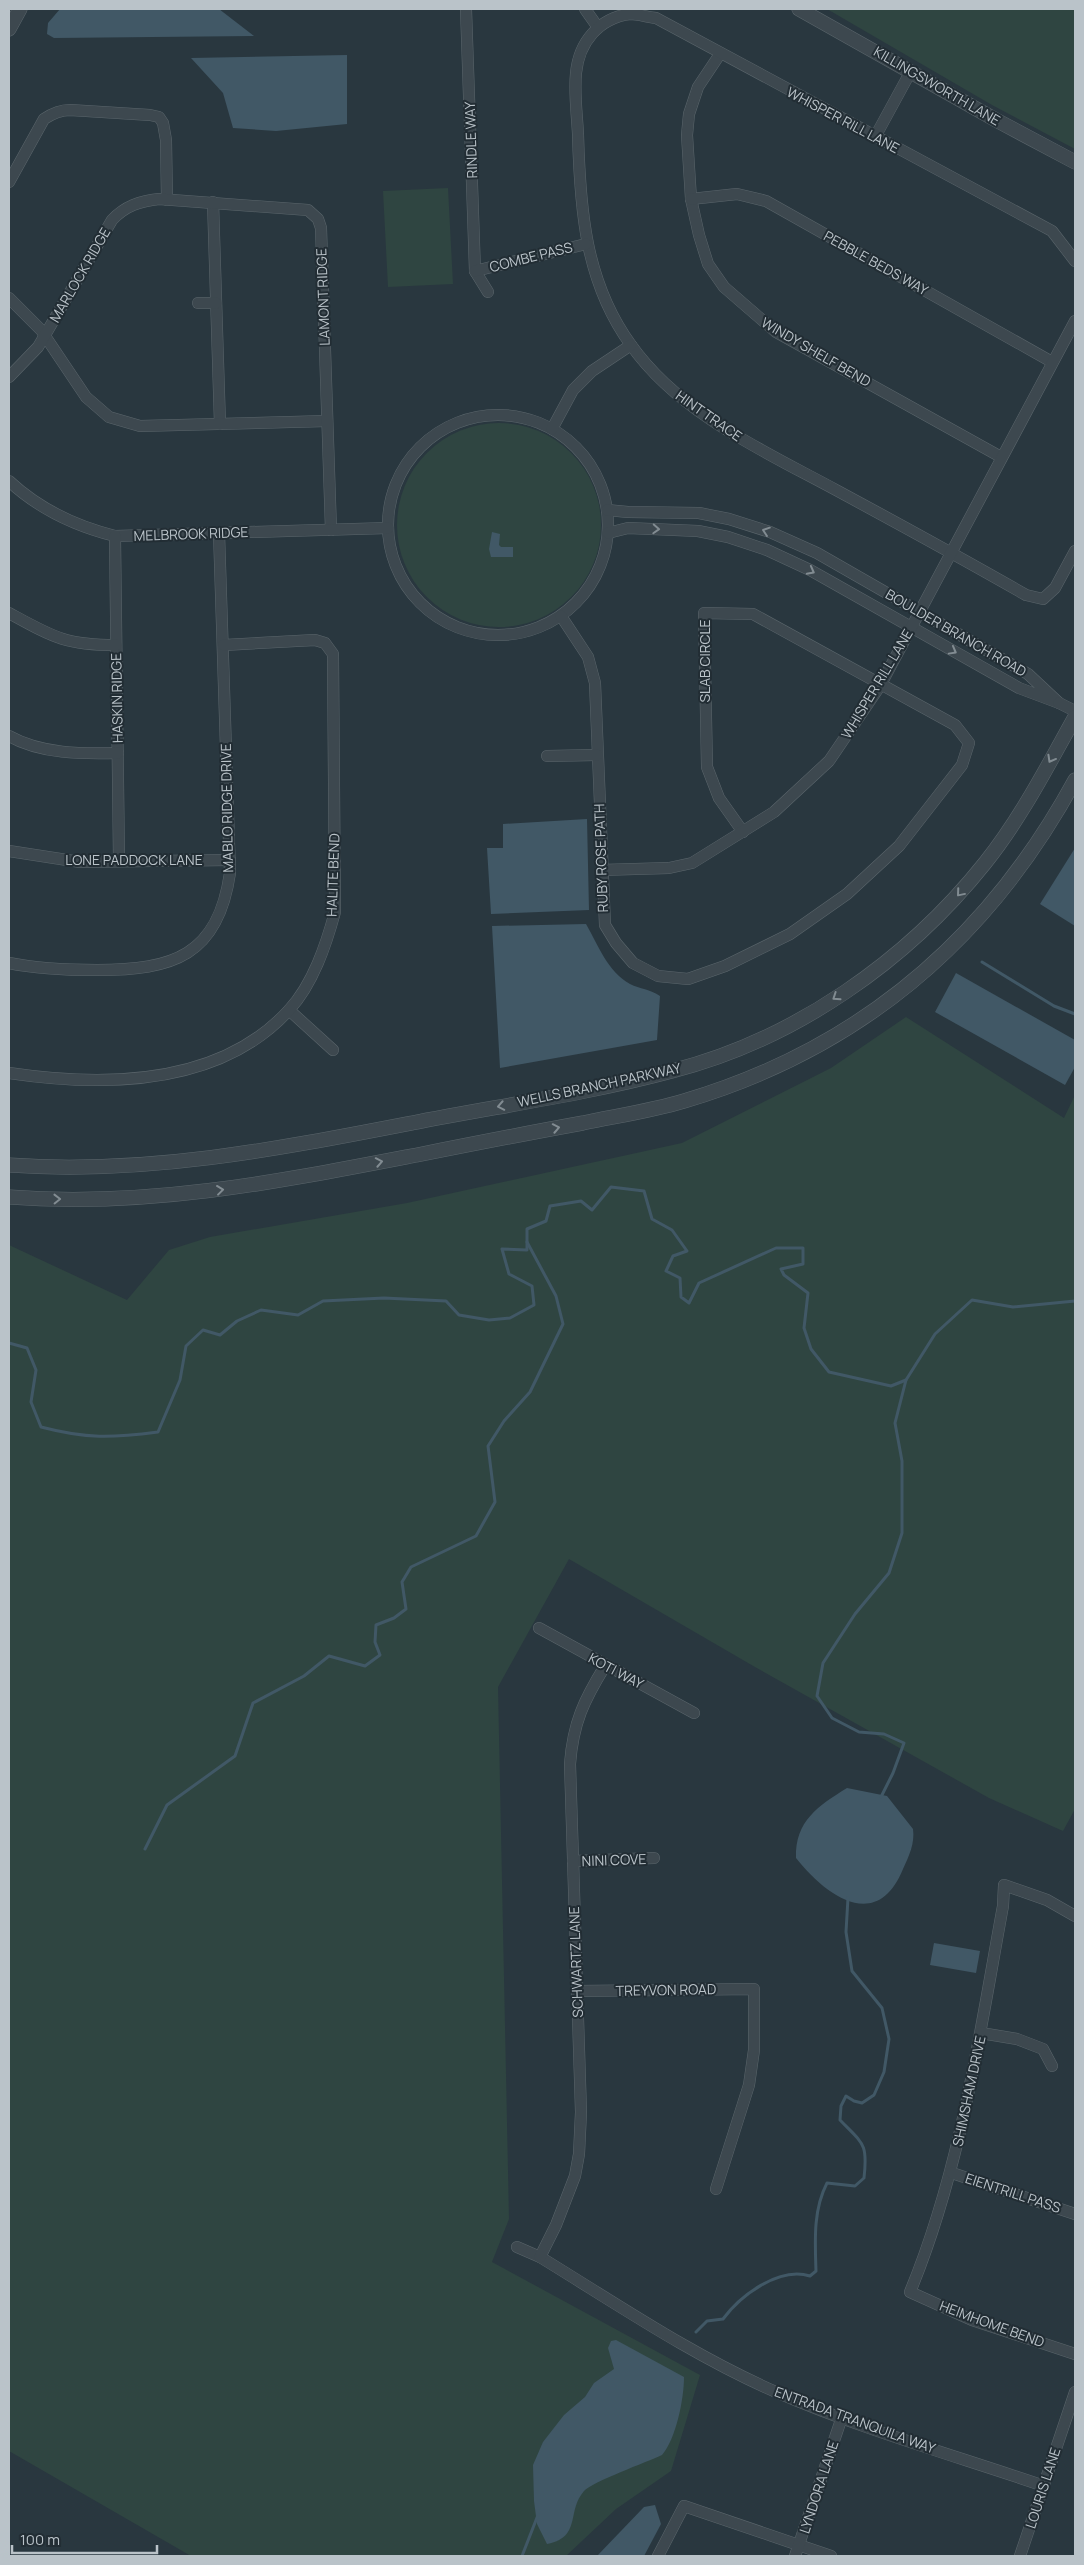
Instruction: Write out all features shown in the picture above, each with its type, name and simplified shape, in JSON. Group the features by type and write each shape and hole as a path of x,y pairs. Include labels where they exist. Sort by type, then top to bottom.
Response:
{"street":[{"path":"9,29 20,9"},
{"name":"RINDLE WAY","path":"466,9 475,271"},
{"path":"585,9 598,26"},
{"name":"KILLINGSWORTH LANE","path":"799,9 996,120 1075,162"},
{"name":"WHISPER RILL LANE","path":"598,26 612,19 632,14 656,18 1052,231 1075,261"},
{"name":"HINT TRACE","path":"598,26 585,42 576,73 580,201 586,244 608,303 631,345 674,392 746,441 1026,595 1043,599 1055,588 1075,551"},
{"name":"WINDY SHELF BEND","path":"720,54 698,87 689,114 687,135 691,199 698,235 708,264 724,287 753,315 776,332 1001,457"},
{"path":"874,136 911,71"},
{"path":"9,182 44,120 60,110 150,115 159,118 165,130 168,200"},
{"name":"PEBBLE BEDS WAY","path":"691,199 737,194 766,201 1052,362"},
{"name":"MARLOCK RIDGE","path":"9,377 24,362 45,335 112,220 118,213 146,200 168,200"},
{"name":"LAMONT RIDGE","path":"168,200 300,208 314,213 318,219 321,228 331,530"},
{"path":"213,202 220,424"},
{"name":"COMBE PASS","path":"475,271 586,244"},
{"path":"475,271 488,292"},
{"path":"9,298 45,335 86,397 109,417 140,426 327,421"},
{"path":"198,303 216,303"},
{"name":"WHISPER RILL LANE","path":"601,870 680,866 692,863 774,812 829,761 880,686 1075,321"},
{"path":"552,429 573,390 592,371 631,345"},
{"path":"506,414 526,418 552,429 572,443 588,461 600,482 607,510 608,533 605,552 598,571 588,588 561,616 545,625 510,635 474,633 457,627 426,608 403,580 390,546 388,528 395,488 403,469 415,452 447,427 466,419 486,415 506,414"},
{"name":"MELBROOK RIDGE","path":"9,481 31,500 61,518 86,529 114,536 388,528"},
{"name":"BOULDER BRANCH ROAD","path":"607,510 699,513 729,519 770,532 817,553 1028,674 1059,703"},
{"name":"BOULDER BRANCH ROAD","path":"608,533 628,528 698,531 728,537 767,550 810,570 1019,688 1059,703"},
{"name":"MABLO RIDGE DRIVE","path":"9,963 61,970 127,969 166,964 183,956 208,936 220,915 228,887 230,860 219,534"},
{"name":"HASKIN RIDGE","path":"114,536 120,860"},
{"path":"9,612 51,636 68,642 85,645 116,645"},
{"name":"SLAB CIRCLE","path":"743,832 719,798 707,767 704,613 753,614 880,686"},
{"name":"RUBY ROSE PATH","path":"561,616 588,657 595,682 604,924 633,963 658,976 688,979 695,977 726,966 790,934 847,894 899,846 936,802 962,765 969,743 955,725 880,686"},
{"name":"HALITE BEND","path":"9,1073 43,1078 99,1079 171,1075 208,1065 255,1038 289,1010 310,979 326,943 335,912 333,654 325,643 315,640 224,645"},
{"path":"1059,703 1075,711"},
{"name":"WELLS BRANCH PARKWAY","path":"9,1165 40,1168 130,1166 218,1158 281,1148 673,1071 768,1035 822,1006 872,973 911,941 949,905 986,862 1023,810 1075,717"},
{"path":"9,736 48,750 88,754 118,753"},
{"path":"547,756 598,755"},
{"path":"9,1197 39,1200 132,1198 222,1190 602,1119 682,1102 731,1085 782,1064 839,1034 891,998 932,965 972,927 1011,882 1050,827 1075,780"},
{"name":"LONE PADDOCK LANE","path":"9,851 80,862 230,860"},
{"path":"289,1010 333,1050"},
{"name":"KOTI WAY","path":"539,1628 605,1666 694,1713"},
{"name":"SCHWARTZ LANE","path":"540,2257 565,2204 579,2154 581,2112 573,1862 572,1744 580,1711 605,1666"},
{"name":"NINI COVE","path":"573,1862 654,1858"},
{"name":"SHIMSHAM DRIVE","path":"910,2292 952,2173 981,2033 1003,1906 1004,1885 1047,1900 1075,1916"},
{"name":"TREYVON ROAD","path":"577,1991 754,1989 754,2050 749,2085 716,2189"},
{"path":"981,2033 1017,2040 1042,2049 1052,2066"},
{"name":"EIENTRILL PASS","path":"952,2173 1075,2214"},
{"name":"ENTRADA TRANQUILA WAY","path":"517,2246 540,2257 720,2366 776,2392 842,2417 1044,2486"},
{"name":"HEIMHOME BEND","path":"910,2292 972,2320 1075,2354"},
{"name":"LOURIS LANE","path":"1020,2556 1075,2392"},
{"name":"LYNDORA LANE","path":"797,2551 842,2417"},
{"path":"658,2556 684,2506 797,2551 831,2556"}],"green space":[{"path":"827,9 1075,9 1075,149 992,105"},
{"path":"448,188 453,284 388,287 383,191"},
{"path":"499,423 529,427 547,435 564,446 578,460 589,477 597,495 601,525 597,555 589,573 578,590 564,604 547,615 529,623 499,627 469,623 451,615 434,604 420,590 409,573 401,555 397,525 401,495 409,477 420,460 434,446 451,435 469,427"},
{"path":"906,1017 1064,1118 1075,1095 1075,1809 1063,1831 989,1798 755,1667 569,1559 498,1687 509,2219 492,2262 700,2375 671,2471 616,2509 566,2556 191,2556 9,2451 9,1245 127,1300 169,1250 210,1237 407,1203 682,1143 831,1068"}],"water":[{"path":"60,9 219,9 254,36 54,38 47,34 48,23"},
{"path":"347,55 347,124 276,131 233,128 223,93 191,58"},
{"path":"492,532 500,534 499,545 501,547 513,547 513,557 491,557 489,549"},
{"path":"587,819 589,910 491,914 487,848 503,848 503,824"},
{"path":"1075,848 1075,926 1040,904"},
{"path":"586,924 604,957 622,979 660,996 657,1040 500,1068 492,926"},
{"path":"956,973 1075,1040 1075,1067 1065,1085 935,1012"},
{"path":"847,1788 887,1796 913,1829 913,1839 909,1854 892,1888 880,1900 866,1904 851,1902 836,1895 822,1885 796,1858 799,1834 804,1824 818,1808"},
{"path":"934,1943 980,1951 976,1973 930,1965"},
{"path":"616,2340 684,2377 683,2396 675,2429 662,2455 608,2478 584,2491 565,2536 558,2541 547,2544 537,2524 533,2465 543,2442 564,2415 585,2397 594,2383 614,2369 608,2348 611,2341"},
{"path":"655,2505 661,2524 644,2556 597,2556 644,2507"}],"waterway":[{"path":"982,962 1054,1006 1075,1014"},
{"path":"9,1343 27,1348 36,1370 31,1402 41,1427 72,1434 99,1436 158,1432 180,1380 186,1346 203,1330 220,1335 237,1321 261,1310 298,1315 323,1301 384,1298 446,1301 459,1315 489,1320 510,1318 534,1305 532,1286 509,1274 502,1249 527,1250 527,1229 546,1221 550,1206 581,1201 592,1210 611,1187 644,1191 652,1219 672,1230 687,1251 673,1256 666,1271 680,1278 681,1297 689,1303 699,1283 776,1248 803,1248 803,1264 781,1269 784,1275 808,1293 804,1328 811,1349 829,1372 891,1386 906,1380 935,1334 972,1300 1013,1307 1075,1301"},
{"path":"145,1849 167,1805 235,1756 253,1703 304,1676 329,1656 365,1666 380,1655 375,1642 376,1625 394,1618 406,1609 402,1582 411,1567 476,1536 495,1502 488,1446 504,1421 530,1392 563,1324 556,1296 527,1242"},
{"path":"881,1797 893,1773 904,1743 884,1734 859,1732 832,1718 817,1696 823,1663 855,1614 889,1573 902,1533 902,1461 895,1423 906,1380"},
{"path":"696,2332 707,2321 723,2319 739,2301 761,2285 786,2275 810,2276 816,2271 815,2237 817,2215 822,2193 827,2183 855,2186 864,2178 864,2151 859,2140 840,2120 841,2106 846,2096 862,2103 874,2095 884,2072 889,2039 882,2008 852,1971 846,1932 848,1898"},
{"path":"522,2556 538,2515"}]}
